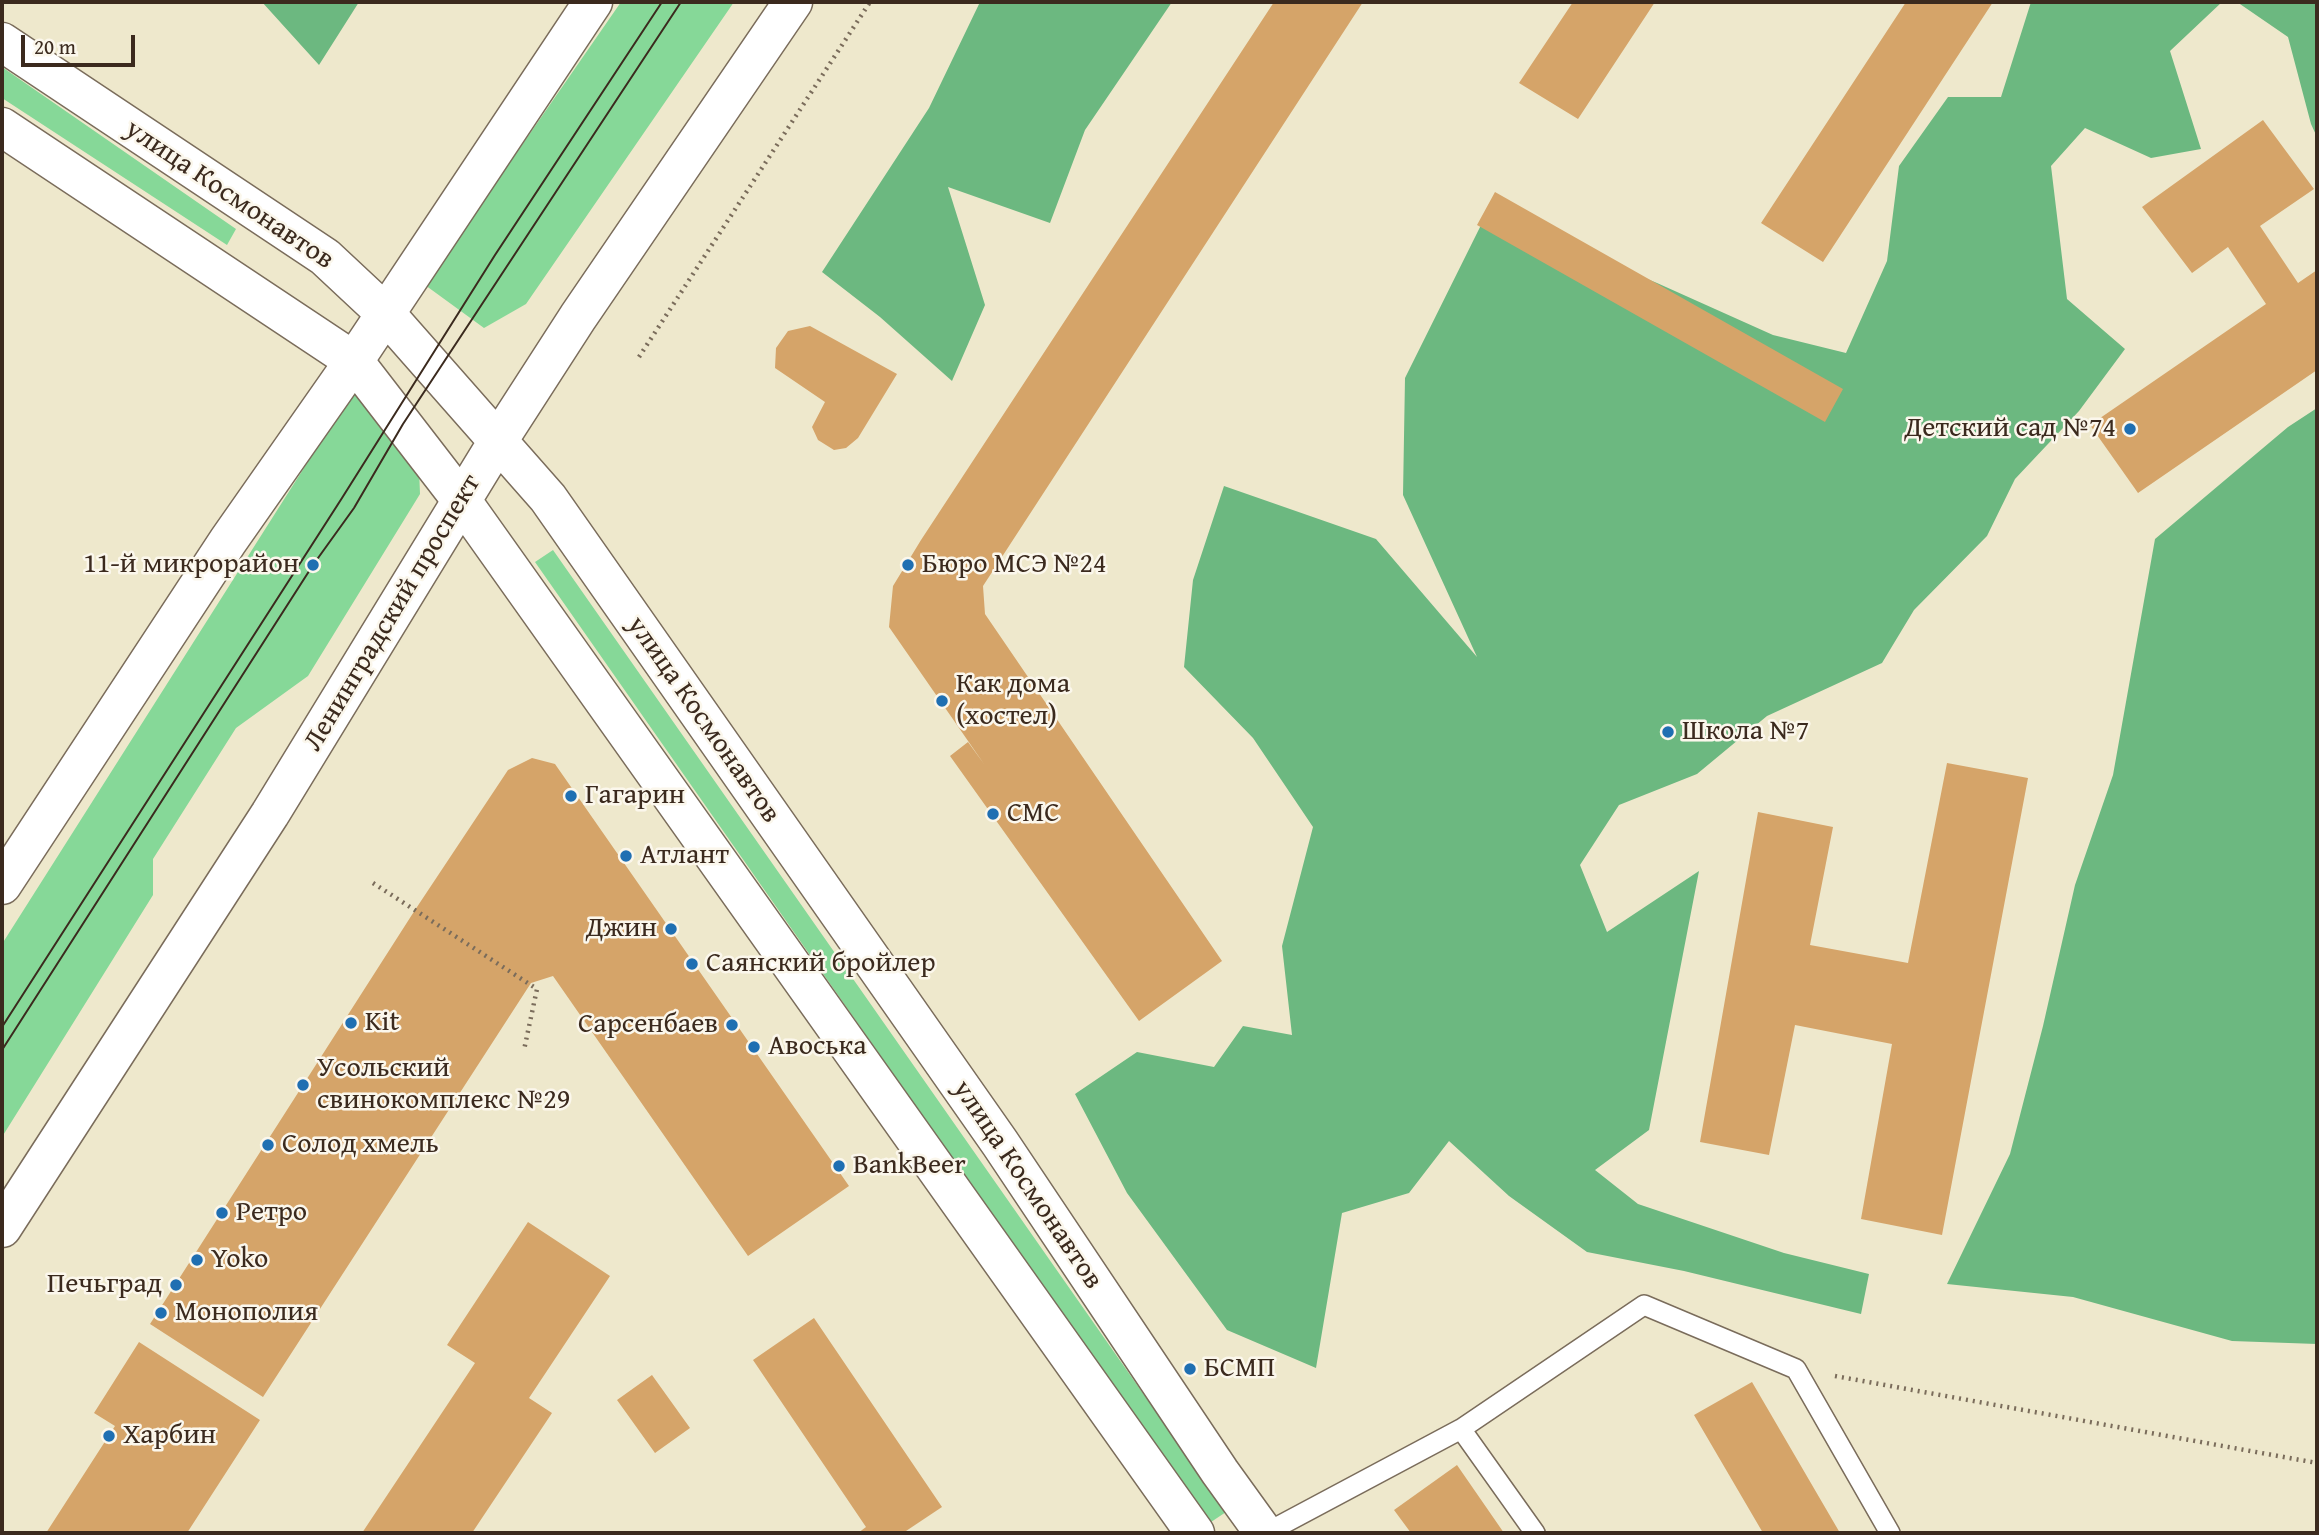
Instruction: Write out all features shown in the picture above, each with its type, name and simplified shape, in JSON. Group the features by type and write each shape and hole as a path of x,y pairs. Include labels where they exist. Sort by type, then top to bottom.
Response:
{"street":[{"path":"2,885 228,541 386,314 593,2"},
{"name":"Ленинградский проспект","path":"2,1228 270,814 498,440 578,317 793,2"},
{"name":"улица Космонавтов","path":"2,42 325,257 386,314 548,498 1000,1143 1213,1461 1265,1533"},
{"path":"2,127 354,361 462,501 1195,1533"}],"lane":[{"path":"1265,1533 1461,1429 1644,1305 1796,1369 1890,1533"},
{"path":"1461,1429 1535,1533"}],"path":[{"path":"639,357 870,2"},
{"path":"373,883 537,989 524,1050"},
{"path":"1796,1369 2317,1463"}],"green space":[{"path":"262,2 359,2 319,65"},
{"path":"621,2 734,2 526,304 484,328 425,285"},
{"path":"980,2 1172,2 1085,130 1050,223 948,187 985,305 952,381 880,317 822,272 929,108"},
{"path":"2031,2 2222,2 2170,51 2201,149 2151,158 2085,128 2051,166 2067,299 2125,349 2079,411 2015,479 1987,536 1914,610 1882,663 1767,716 1697,774 1619,805 1580,865 1607,932 1699,871 1649,1130 1595,1170 1638,1204 1784,1253 1869,1274 1861,1314 1684,1271 1587,1252 1509,1196 1449,1141 1409,1193 1342,1213 1316,1368 1227,1330 1127,1193 1075,1094 1137,1052 1214,1067 1243,1026 1292,1035 1282,946 1313,827 1253,738 1184,667 1193,580 1224,486 1376,539 1477,657 1403,495 1405,378 1487,213 1657,283 1773,335 1846,353 1887,261 1899,166 1948,97 2001,97"},
{"path":"2237,2 2317,2 2317,137 2311,124 2288,37"},
{"path":"2,67 236,229 227,245 2,98"},
{"path":"361,378 418,444 420,494 308,676 236,728 153,859 153,895 2,1137 2,944"},
{"path":"2317,408 2317,1344 2232,1341 2073,1297 1947,1284 2010,1154 2075,885 2113,775 2155,539 2288,427"},
{"path":"553,550 1226,1512 1208,1524 535,562"}],"building":[{"path":"1274,2 1363,2 983,586 985,614 1222,961 1139,1021 950,756 968,742 984,764 889,627 893,586"},
{"path":"1573,2 1655,2 1578,119 1519,83"},
{"path":"1906,2 1993,2 1823,262 1761,223"},
{"path":"2263,120 2314,189 2260,226 2298,283 2317,270 2317,370 2138,493 2090,425 2266,304 2228,247 2192,273 2142,207"},
{"path":"1495,192 1843,389 1825,422 1477,225"},
{"path":"810,326 897,374 858,438 846,448 834,450 818,440 812,427 825,402 775,368 776,348 788,331"},
{"path":"532,758 555,764 849,1186 748,1256 553,976 531,983 263,1397 150,1324 415,910 508,770"},
{"path":"1947,763 2028,778 1942,1235 1861,1219 1892,1044 1795,1025 1769,1155 1700,1142 1758,812 1833,827 1810,945 1908,963"},
{"path":"528,1222 610,1276 529,1398 552,1413 472,1533 362,1533 475,1363 447,1345"},
{"path":"814,1318 942,1507 903,1533 858,1533 866,1527 753,1360"},
{"path":"139,1342 260,1420 187,1533 46,1533 115,1426 94,1413"},
{"path":"652,1375 690,1428 655,1453 617,1400"},
{"path":"1752,1382 1840,1533 1763,1533 1694,1415"},
{"path":"1457,1465 1504,1533 1411,1533 1394,1510"}],"tram line":[{"path":"2,1027 495,255 662,2"},
{"path":"2,1050 313,565 354,508 403,424 681,2"}],"place":[{"name":"Детский сад №74","path":"2130,429"},
{"name":"11-й микрорайон","path":"313,565"},
{"name":"Бюро МСЭ №24","path":"908,565"},
{"name":"Как дома (хостел)","path":"942,701"},
{"name":"Школа №7","path":"1668,732"},
{"name":"Гагарин","path":"571,796"},
{"name":"СМС","path":"993,814"},
{"name":"Атлант","path":"626,856"},
{"name":"Джин","path":"671,929"},
{"name":"Саянский бройлер","path":"692,964"},
{"name":"Kit","path":"351,1023"},
{"name":"Сарсенбаев","path":"732,1025"},
{"name":"Авоська","path":"754,1047"},
{"name":"Усольский свинокомплекс №29","path":"303,1085"},
{"name":"Солод хмель","path":"268,1145"},
{"name":"BankBeer","path":"839,1166"},
{"name":"Ретро","path":"222,1213"},
{"name":"Yoko","path":"197,1260"},
{"name":"Печьград","path":"176,1285"},
{"name":"Монополия","path":"161,1313"},
{"name":"БСМП","path":"1190,1369"},
{"name":"Харбин","path":"109,1436"}]}
